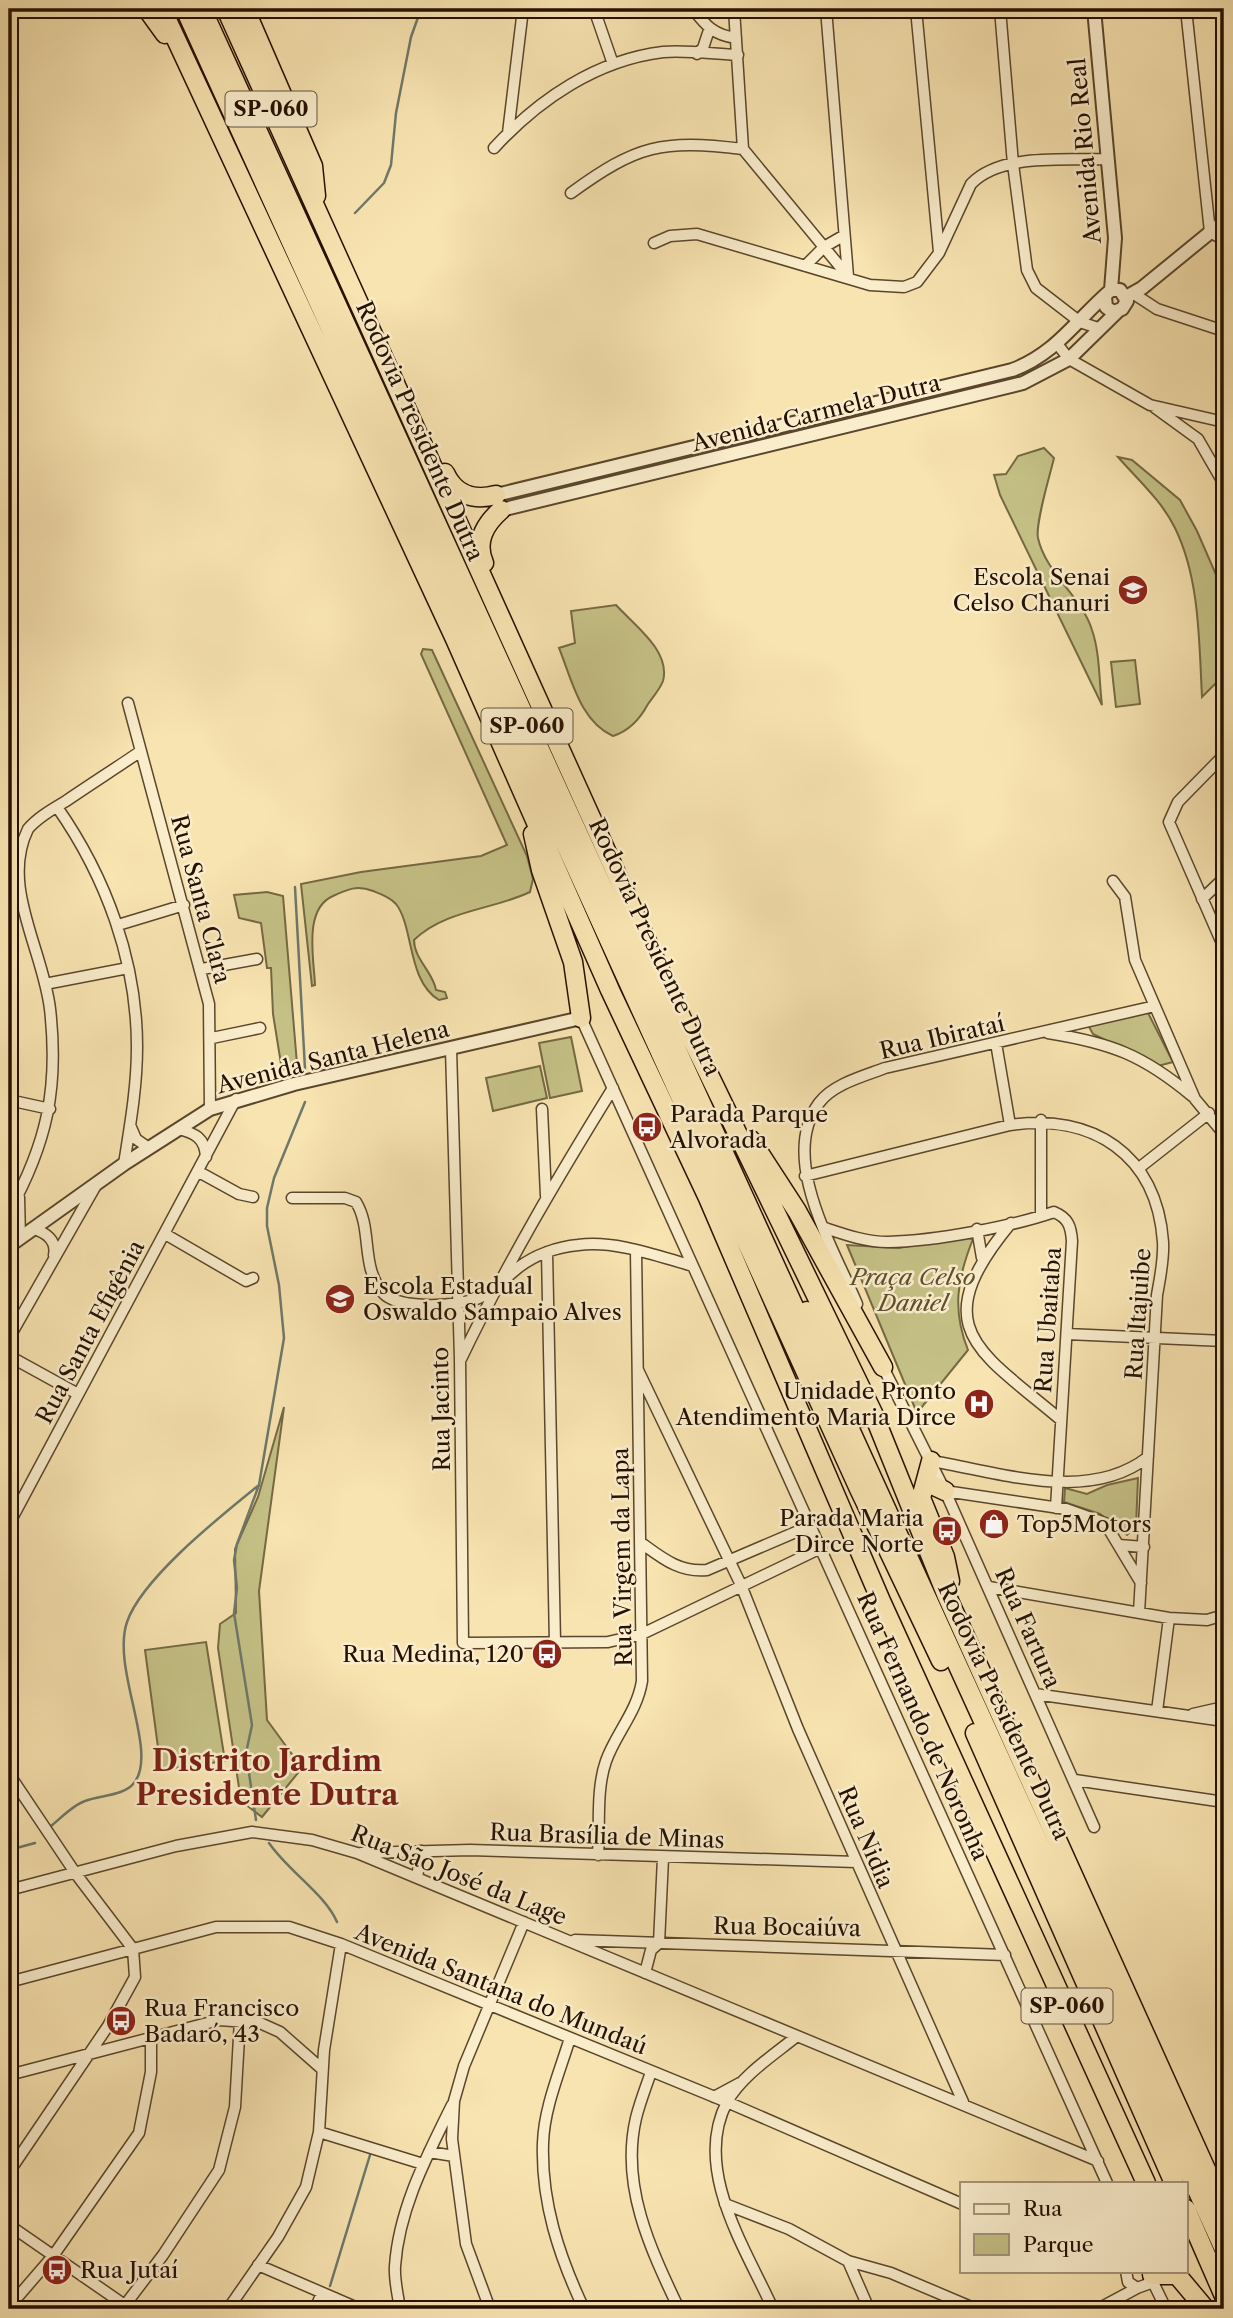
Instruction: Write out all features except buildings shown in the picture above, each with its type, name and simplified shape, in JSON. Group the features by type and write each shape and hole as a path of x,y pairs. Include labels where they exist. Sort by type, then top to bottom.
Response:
{"highway":[{"path":"147,9 190,69"},
{"name":"SP-060","path":"162,9 455,639 610,990 708,1198 881,1601 905,1682 924,1725 986,1829 1146,2182"},
{"name":"Rodovia Presidente Dutra","path":"185,9 859,1489 972,1727 1174,2182"},
{"name":"Rodovia Presidente Dutra","path":"202,9 1224,2249"},
{"name":"SP-060","path":"226,9 682,1018"},
{"path":"245,9 313,166 317,210"},
{"path":"401,395 421,420 451,487 473,497 498,503 486,526 479,550 508,619 513,641"},
{"path":"529,806 541,870 573,962 581,1018"},
{"path":"682,1018 704,1043 752,1140 797,1211 883,1367"},
{"path":"682,1018 873,1413 958,1622 1224,2209"},
{"path":"759,1233 773,1242 890,1472 903,1485"},
{"path":"931,1461 928,1483 922,1488 921,1498 945,1557 958,1622"},
{"path":"928,1483 946,1491"},
{"path":"1188,2214 1224,2297"},
{"path":"1186,2272 1204,2308"},
{"path":"1152,2274 1177,2275 1204,2308"}],"street":[{"path":"508,133 523,9"},
{"path":"594,9 613,64"},
{"path":"693,9 709,30 736,38"},
{"path":"734,9 743,149 848,276"},
{"path":"825,9 848,276"},
{"path":"916,9 939,253"},
{"path":"1000,9 1013,164 1030,280 1080,322 1098,328"},
{"name":"Avenida Rio Real","path":"1094,9 1115,238 1108,294"},
{"path":"1186,9 1210,232"},
{"path":"697,54 703,48 709,30"},
{"path":"494,148 531,113 584,76 613,64 666,52 738,55"},
{"path":"511,106 531,113"},
{"path":"571,193 620,160 645,149 692,143 743,149"},
{"path":"654,243 670,236 697,234 887,288 904,287 917,282 939,253 971,184 982,173 1013,164 1108,159"},
{"path":"1130,295 1224,221"},
{"path":"1210,232 1224,240"},
{"path":"805,266 824,247 844,236"},
{"path":"1118,311 1109,310 1108,294 1120,290 1157,309 1224,331"},
{"name":"Avenida Carmela Dutra","path":"498,503 1012,370 1028,364 1058,345 1108,294"},
{"name":"Avenida Carmela Dutra","path":"498,503 1012,386 1036,378 1069,359 1098,328 1125,306 1130,295"},
{"path":"1058,345 1069,359 1150,405 1198,439 1224,484"},
{"path":"1150,405 1224,422"},
{"path":"1198,439 1205,416"},
{"name":"Rua Santa Clara","path":"128,703 202,969 212,1038 210,1110"},
{"path":"9,1212 44,1134 50,1109 52,1040 45,984 13,901 9,870 27,830 141,751"},
{"path":"1224,754 1178,802 1171,814 1171,833 1224,948"},
{"path":"57,807 94,869 118,925 128,968 137,1046 124,1164"},
{"path":"1202,899 1224,878"},
{"path":"1113,881 1125,897 1135,960 1195,1098"},
{"path":"118,925 184,905"},
{"path":"202,969 257,959"},
{"path":"45,984 128,968"},
{"name":"Rua Ibirataí","path":"805,1176 804,1142 807,1127 819,1102 832,1092 885,1068 1155,1006"},
{"name":"Avenida Santa Helena","path":"9,1246 178,1129 210,1110 236,1099 581,1018"},
{"name":"Rua Fernando de Noronha","path":"581,1018 1107,2182"},
{"path":"212,1038 260,1028"},
{"path":"1044,1032 1098,1041 1140,1058 1195,1098 1224,1134"},
{"path":"996,1043 1010,1125"},
{"name":"Rua Jacinto","path":"451,1049 460,1359 463,1643 555,1643"},
{"path":"460,1359 546,1197 613,1088"},
{"name":"Rua Santa Efigênia","path":"9,1524 200,1172 236,1099"},
{"path":"9,1100 50,1109"},
{"path":"542,1110 546,1197"},
{"path":"1139,1168 1209,1113"},
{"path":"1041,1120 1041,1216"},
{"name":"Rua Itajuibe","path":"805,1176 1010,1125 1041,1120 1065,1123 1094,1132 1139,1168 1153,1197 1164,1245 1155,1338 1139,1613"},
{"path":"130,1121 136,1139 149,1148"},
{"path":"178,1129 191,1132 201,1140 206,1160"},
{"path":"200,1172 239,1194 253,1197"},
{"name":"Rua Fartura","path":"805,1176 883,1367 946,1491 1094,1828"},
{"path":"9,1338 95,1187"},
{"path":"19,1194 20,1238"},
{"path":"292,1198 345,1198 356,1202 362,1214 369,1267 385,1296 395,1302 458,1304 481,1297 521,1265 547,1252 579,1245 606,1245 636,1250 693,1266"},
{"name":"Rua Ubaitaba","path":"825,1228 862,1240 888,1242 1011,1223 1054,1212 1065,1217 1071,1228 1056,1508"},
{"path":"1011,1223 982,1258 967,1300 972,1336 979,1351 1060,1420"},
{"path":"33,1229 48,1236 54,1243 53,1259"},
{"path":"977,1229 982,1258"},
{"path":"165,1234 246,1280 253,1278"},
{"name":"Rua Virgem da Lapa","path":"598,1855 602,1773 612,1747 639,1698 642,1634 636,1250"},
{"path":"547,1252 555,1643 608,1642 642,1634 821,1548"},
{"path":"1067,1334 1224,1341"},
{"path":"9,1356 78,1394"},
{"name":"Rua Nidia","path":"638,1370 741,1585 798,1729 893,1949 963,2102"},
{"path":"931,1461 1057,1482 1084,1483 1116,1477 1130,1471 1148,1457"},
{"path":"1037,1478 1058,1464"},
{"path":"946,1491 1076,1512 1105,1523 1141,1583"},
{"path":"640,1542 682,1569 707,1570 810,1526"},
{"path":"1119,1545 1144,1547"},
{"path":"989,1587 1169,1618 1207,1620 1224,1615"},
{"path":"1157,1711 1169,1618"},
{"path":"1035,1693 1224,1721"},
{"path":"1186,1716 1224,1707"},
{"path":"9,1774 76,1874 133,1949 135,1977 90,2053 9,2172"},
{"path":"1075,1780 1224,1802"},
{"name":"Rua São José da Lage","path":"9,1890 176,1846 252,1832 312,1840 357,1853 568,1939 797,2036 963,2102 1098,2161"},
{"path":"416,1878 421,1851"},
{"name":"Rua Brasília de Minas","path":"357,1853 421,1851 856,1862"},
{"path":"645,1973 651,1950 659,1944 663,1858"},
{"path":"400,2309 394,2269 400,2226 423,2164 454,2101 464,2066 524,1922"},
{"name":"Avenida Santana do Mundaú","path":"9,1982 216,1927 251,1924 289,1927 341,1944 714,2096 960,2203"},
{"name":"Rua Bocaiúva","path":"568,1939 1005,1955"},
{"path":"228,2309 306,2187 319,2133 322,2069 341,1944"},
{"path":"9,2075 200,2024 240,2020 260,2023 280,2032 322,2069"},
{"path":"9,2225 126,2308 219,2170 235,2107 240,2020"},
{"path":"773,2309 725,2204 718,2184 715,2160 727,2102 744,2081 797,2036"},
{"path":"9,2307 53,2256 139,2133 151,2072 151,2038"},
{"path":"570,2038 547,2115 543,2141 545,2179 556,2245 584,2309"},
{"path":"652,2072 636,2119 631,2154 634,2186 640,2219 679,2309"},
{"path":"714,2096 744,2081"},
{"path":"454,2101 454,2156 466,2244 490,2309"},
{"path":"319,2133 423,2164"},
{"path":"429,2152 454,2156"},
{"path":"725,2204 789,2228 848,2261 891,2273 976,2309"},
{"path":"848,2261 869,2309"},
{"path":"258,2265 360,2309"},
{"path":"1126,2272 1128,2282 1137,2288"},
{"path":"1098,2309 1148,2284 1152,2274"},
{"path":"1152,2274 1166,2309"},
{"path":"315,2309 322,2293"},
{"path":"330,2309 335,2298"}],"green space":[{"path":"1044,448 1054,458 1041,511 1038,538 1048,563 1080,606 1092,630 1098,658 1102,705 1000,495 994,475 1006,474 1018,456"},
{"path":"1118,457 1132,460 1180,500 1197,531 1224,593 1224,675 1202,697 1197,611 1183,548 1163,509"},
{"path":"616,605 649,639 662,659 664,670 662,684 641,715 629,728 613,736 592,720 585,710 559,648 575,643 571,611"},
{"path":"423,649 432,650 527,856 533,879 530,892 454,916 426,930 414,940 417,953 436,990 445,992 447,998 439,1000 421,980 402,914 391,899 362,888 333,896 324,902 314,923 312,949 315,985 312,986 301,884 361,872 481,856 507,845 421,654"},
{"path":"1135,660 1140,704 1116,707 1111,662"},
{"path":"267,892 283,896 297,1064 282,1070 273,1014 271,968 267,968 261,923 239,918 234,895"},
{"path":"1144,1005 1173,1062 1158,1066 1093,1034 1084,1018"},
{"path":"571,1037 582,1091 550,1098 539,1043"},
{"path":"540,1066 547,1098 493,1111 486,1078"},
{"name":"Praça Celso Daniel","path":"961,1237 973,1239 958,1294 960,1321 968,1350 917,1413 847,1245 899,1248"},
{"path":"284,1407 259,1591 267,1720 302,1768 262,1817 241,1801 218,1648 220,1624 236,1613 235,1549 258,1497"},
{"path":"1138,1478 1136,1526 1127,1535 1100,1514 1064,1502 1065,1488 1087,1494 1107,1485"},
{"path":"206,1642 225,1761 161,1770 145,1650"}],"waterway":[{"path":"355,213 384,183 391,165 396,113 411,37 421,9"},
{"path":"295,887 305,1069"},
{"path":"51,1826 81,1803 118,1793 134,1783 140,1769 141,1751 125,1663 127,1622 135,1605 166,1567 259,1485 284,1338 279,1285 267,1226 267,1208 274,1178 305,1102"},
{"path":"256,1820 246,1753 252,1725 234,1613 237,1588 234,1560 237,1544 259,1485"},
{"path":"9,1850 35,1843"},
{"path":"269,1843 324,1902 337,1922"},
{"path":"330,2286 370,2155"},
{"path":"322,2309 325,2303"}],"place":[{"name":"Escola Senai Celso Chanuri","path":"1133,590"},
{"name":"Parada Parque Alvorada","path":"647,1127"},
{"name":"Escola Estadual Oswaldo Sampaio Alves","path":"340,1299"},
{"name":"Unidade Pronto Atendimento Maria Dirce","path":"979,1404"},
{"name":"Top5Motors","path":"994,1524"},
{"name":"Parada Maria Dirce Norte","path":"947,1531"},
{"name":"Rua Medina, 120","path":"547,1654"},
{"name":"Rua Francisco Badaró, 43","path":"121,2021"},
{"name":"Rua Jutaí","path":"57,2270"}],"district":[{"name":"Distrito Jardim Presidente Dutra","path":"267,1778"}]}
